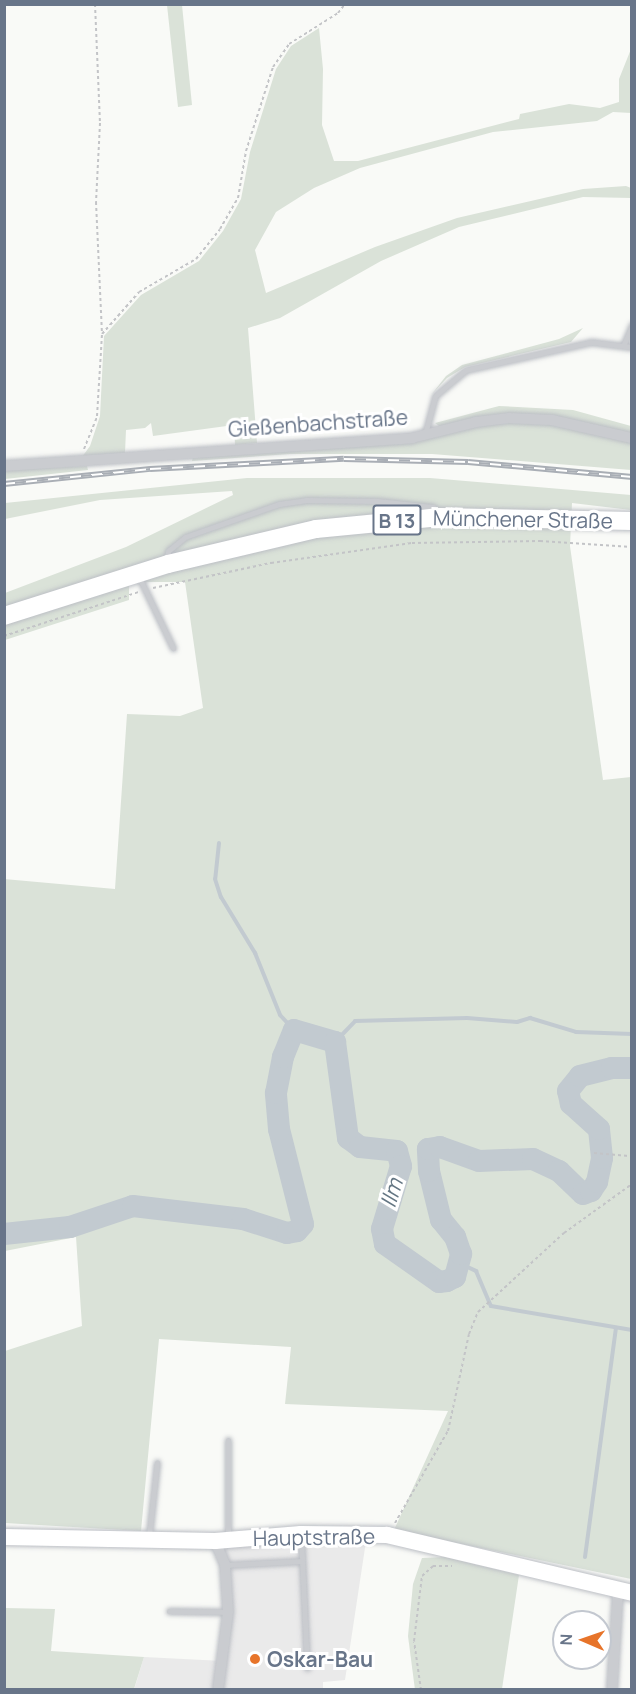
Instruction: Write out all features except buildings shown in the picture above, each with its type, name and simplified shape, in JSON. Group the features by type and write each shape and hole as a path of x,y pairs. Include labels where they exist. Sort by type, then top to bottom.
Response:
{"main road":[{"name":"Münchener Straße","path":"168,564 316,529 440,517 632,521"},
{"name":"B 13","path":"4,616 168,564"}],"street":[{"name":"Gießenbachstraße","path":"4,466 289,444 378,441 510,418 552,420 632,438"},
{"name":"Hauptstraße","path":"4,1537 222,1541 301,1534 387,1535 625,1592"},
{"path":"218,1689 228,1612 222,1541"},
{"path":"612,1689 625,1592"}],"lane":[{"path":"624,344 632,325"},
{"path":"425,434 435,396 466,370 591,342 624,344 632,347"},
{"path":"168,564 168,550 185,537 279,504 306,500 378,501 433,507 439,510 440,517"},
{"path":"138,573 166,626 173,648"},
{"path":"222,1541 228,1440"},
{"path":"148,1540 157,1462"},
{"path":"301,1534 307,1668"},
{"path":"225,1565 302,1561"},
{"path":"169,1611 228,1612"}],"path":[{"path":"76,462 88,444 97,416 102,334 96,202 100,123 95,4"},
{"path":"102,334 139,292 196,259 220,229 238,198 246,151 273,67 289,44 338,13 345,4"},
{"path":"4,636 145,590 271,563 412,543 540,541 632,547"},
{"path":"594,1153 632,1156"},
{"path":"387,1535 428,1472 448,1431 469,1334 478,1312 564,1233 632,1184"},
{"path":"421,1689 414,1641 422,1576 433,1566 456,1566"}],"shaded area":[{"path":"167,5 182,5 192,105 178,107"},
{"path":"319,28 323,69 322,125 334,161 358,161 519,119 520,114 569,104 600,108 619,102 619,79 631,49 631,113 613,112 597,121 493,132 360,168 314,188 276,212 255,250 266,293 375,247 457,218 583,189 626,186 631,188 631,198 583,197 459,227 381,261 280,318 248,328 257,443 235,445 234,425 153,436 151,423 145,428 126,430 125,453 82,457 90,446 100,416 104,336 141,295 199,261 223,231 241,199 250,152 276,69 291,46"},
{"path":"583,328 571,342 465,367 447,378 432,394 446,376 462,365 559,339"},
{"path":"499,406 573,410 631,426 631,434 553,416 439,426 435,423"},
{"path":"509,423 551,425 632,443 631,470 432,454 290,454 192,461 193,456"},
{"path":"87,466 88,470 5,479 5,470"},
{"path":"247,478 430,478 631,495 631,510 572,503 570,546 603,780 631,777 631,1579 394,1530 448,1411 285,1404 291,1347 159,1339 141,1531 5,1523 5,1351 82,1326 76,1237 5,1251 4,879 115,889 127,714 180,716 203,708 185,582 129,582 129,600 5,640 5,593 126,547 233,495 232,491 100,500 5,519 5,503"},
{"path":"368,1528 345,1680 323,1682 323,1690 134,1690 144,1657 223,1661 228,1612 215,1541"},
{"path":"445,1557 519,1575 502,1689 415,1690 408,1636 413,1584 422,1558"},
{"path":"5,1608 55,1609 51,1651 144,1657 134,1689 5,1689"}],"waterway":[{"path":"219,843 215,879 221,897 255,953 280,1015 294,1030"},
{"path":"335,1042 355,1021 467,1018 517,1022 530,1018 576,1032 632,1034"},
{"name":"Ilm","path":"4,1234 70,1227 133,1206 243,1219 287,1233 297,1231 303,1224 279,1129 276,1093 283,1057 294,1030 335,1042 348,1138 360,1147 397,1151 401,1166 382,1229 385,1244 439,1282 447,1281 455,1277 461,1254 455,1237 441,1220 429,1171 428,1149 440,1147 479,1161 533,1159 559,1171 583,1194 591,1191 597,1182 602,1158 599,1129 571,1104 568,1091 580,1076 612,1068 632,1068"},
{"path":"461,1264 476,1271 491,1306 632,1330"},
{"path":"585,1557 616,1328"}],"railway":[{"path":"4,484 150,469 344,459 468,462 632,477"}],"place":[{"name":"Oskar-Bau","path":"255,1659"}]}
